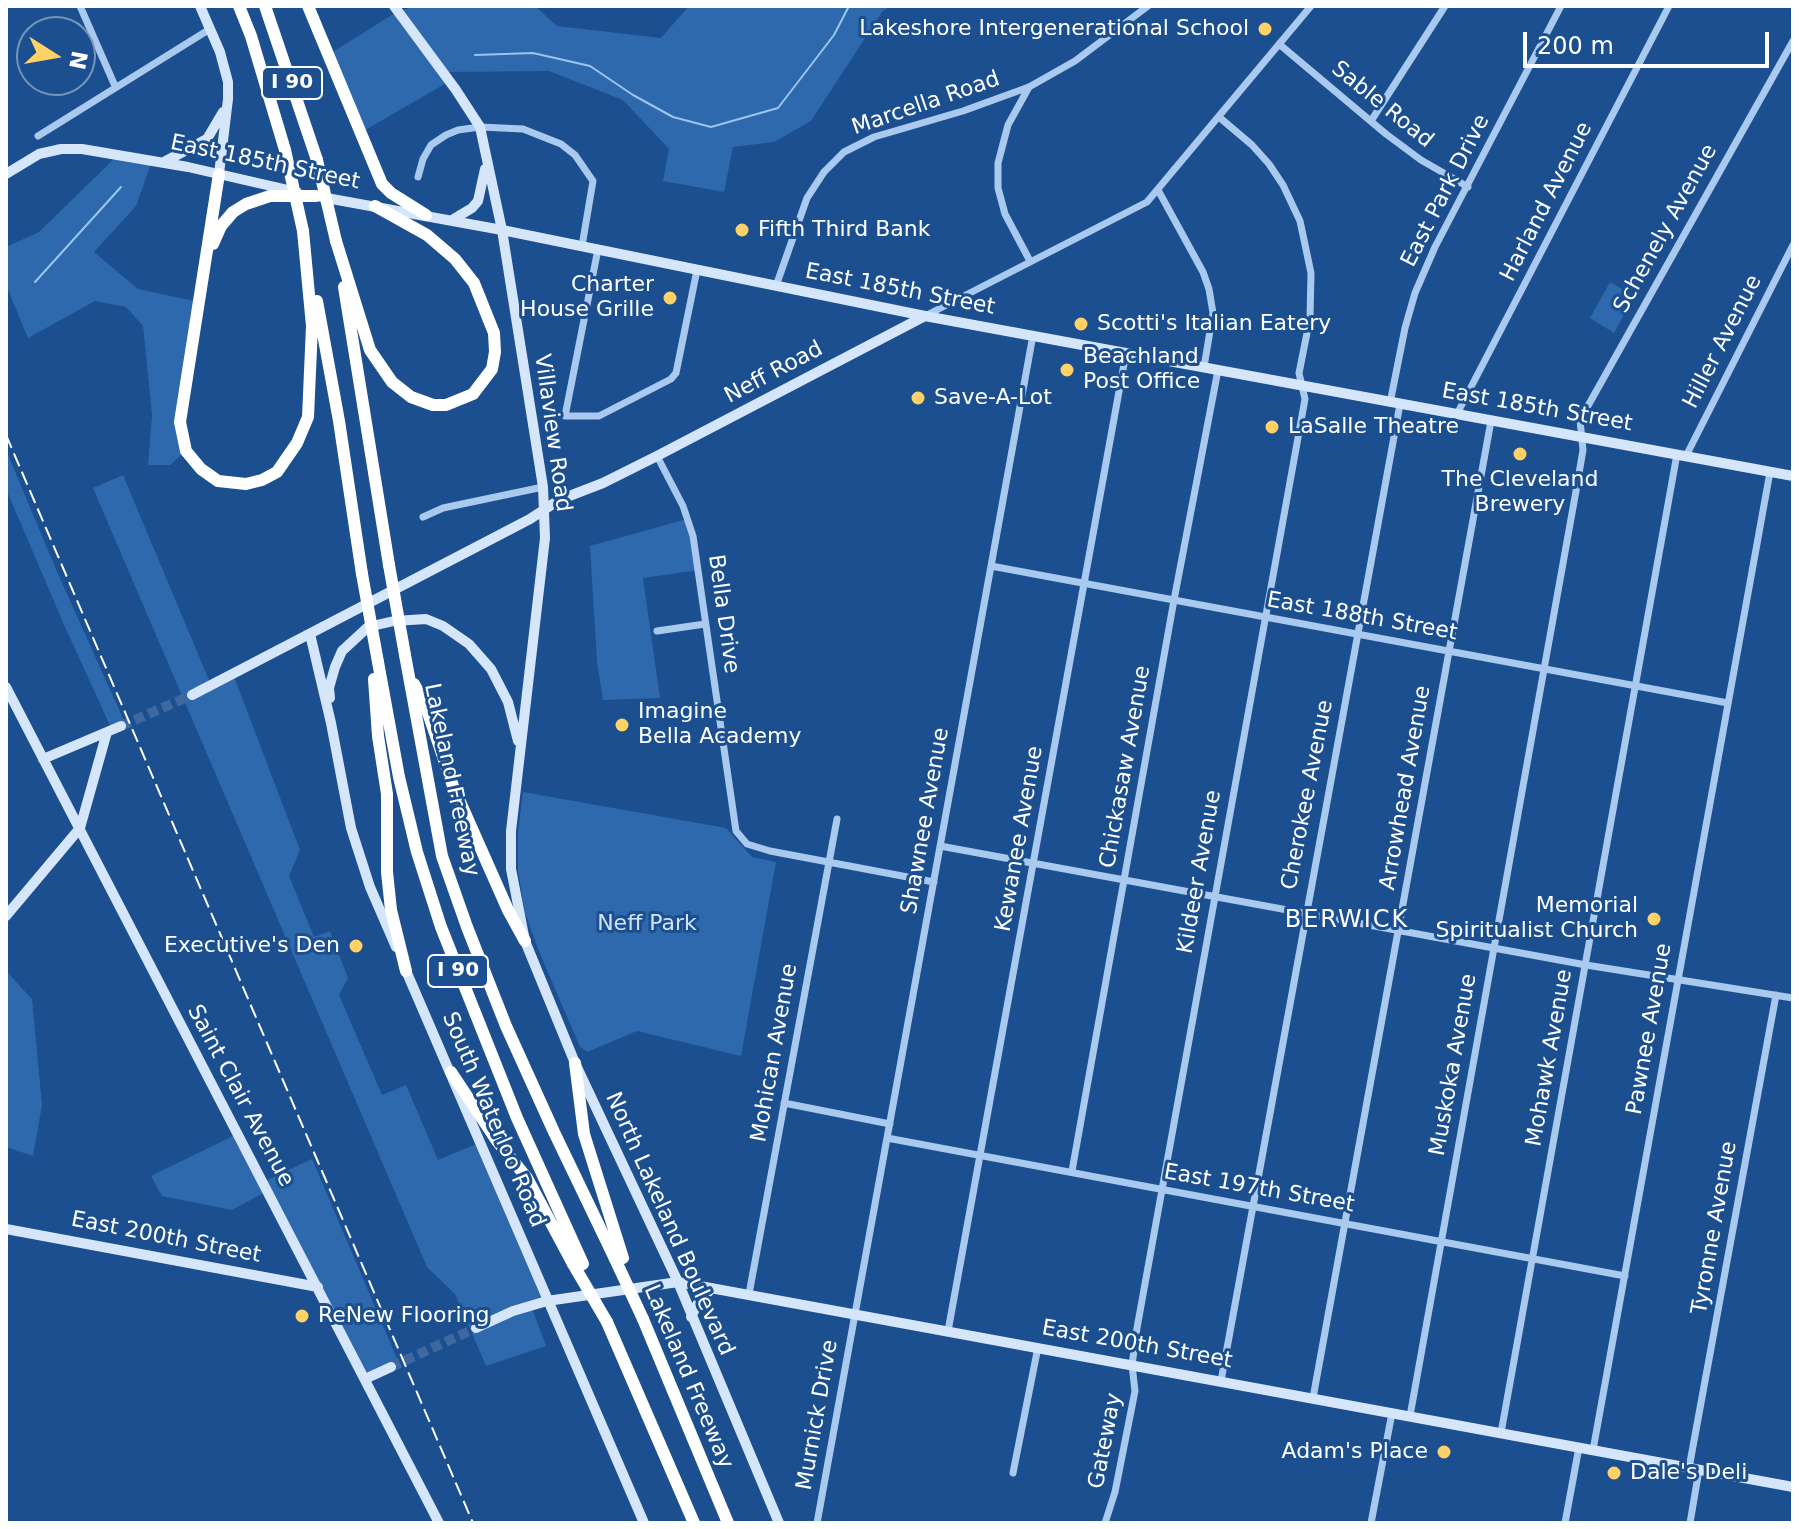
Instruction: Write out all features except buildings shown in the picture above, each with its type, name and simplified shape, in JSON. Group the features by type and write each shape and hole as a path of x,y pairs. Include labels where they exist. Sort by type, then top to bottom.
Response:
{"highway":[{"name":"I 90","path":"239,6 285,150 303,231 339,421 376,663"},
{"name":"Lakeland Freeway","path":"265,6 317,160 336,241 389,565 442,856 467,927 524,1066 619,1258 728,1523"},
{"path":"308,6 382,184 426,215"},
{"path":"219,174 180,422 182,439 193,462 211,477 229,484 246,484 277,472 297,443 308,417 312,326 303,231"},
{"path":"206,262 221,226 233,212 246,204 270,196 316,196"},
{"path":"336,241 370,350 392,382 411,397 433,405 446,405 473,394 492,369 495,352 494,333 474,283 455,259 427,235 375,206"},
{"name":"Lakeland Freeway","path":"376,663 417,852 441,927 578,1264 607,1322 694,1523"},
{"path":"376,663 378,736 387,794 387,872 391,910 406,971"},
{"path":"408,672 425,704 453,786 525,941"},
{"path":"575,1063 584,1134 619,1258"},
{"path":"451,1072 497,1141 527,1178 578,1264"}],"street":[{"path":"80,6 115,86"},
{"path":"200,6 224,66 228,99 219,174"},
{"name":"Villaview Road","path":"394,6 480,127 502,230 543,487 545,538 511,831 511,869 525,941"},
{"name":"Marcella Road","path":"776,286 807,198 824,172 844,152 874,137 963,111 1029,87 1075,61 1148,6"},
{"name":"Neff Road","path":"192,695 559,500 603,483 657,456 1147,202 1311,6"},
{"path":"1371,121 1445,6"},
{"name":"East Park Drive","path":"1395,403 1405,328 1415,293 1435,247 1561,6"},
{"name":"Harland Avenue","path":"1457,414 1669,6"},
{"path":"38,136 210,29"},
{"name":"Schenely Avenue","path":"1582,436 1580,420 1793,41"},
{"name":"Sable Road","path":"1279,44 1421,160 1468,187"},
{"path":"1029,87 1001,144 998,188 1005,214 1030,261"},
{"path":"163,163 207,139 228,99"},
{"name":"Kildeer Avenue","path":"1132,1365 1161,1189 1305,399 1299,373 1310,318 1311,273 1300,221 1269,164 1219,117"},
{"path":"418,177 431,145 446,135 480,127 523,129 561,144 575,155 593,181 582,246"},
{"name":"East 185th Street","path":"6,174 39,154 61,149 82,149 925,316 1793,476"},
{"path":"452,220 478,201 487,159"},
{"path":"1158,190 1203,272 1209,289 1213,313 1204,367"},
{"name":"Hiller Avenue","path":"1681,455 1793,245"},
{"path":"598,249 565,416 599,416 671,379 676,373 697,270"},
{"name":"Shawnee Avenue","path":"855,1313 1033,335"},
{"name":"Kewanee Avenue","path":"948,1331 1126,353"},
{"name":"Chickasaw Avenue","path":"1072,1171 1218,370"},
{"name":"Cherokee Avenue","path":"1221,1381 1395,403"},
{"name":"Arrowhead Avenue","path":"1313,1398 1491,421"},
{"name":"Muskoka Avenue","path":"1410,1416 1576,491 1583,450 1582,436"},
{"name":"Mohawk Avenue","path":"1501,1433 1635,685 1681,455"},
{"name":"Bella Drive","path":"657,456 683,506 693,536 736,831 747,844 828,862"},
{"name":"Pawnee Avenue","path":"1593,1450 1770,472"},
{"path":"423,517 443,508 543,487"},
{"name":"East 188th Street","path":"991,566 1728,703"},
{"path":"331,723 329,688 342,651 350,642 368,627 426,619 443,626 469,644 491,669 508,702 520,751"},
{"path":"657,631 705,624"},
{"name":"South Waterloo Road","path":"310,634 351,828 370,887 644,1523"},
{"name":"Saint Clair Avenue","path":"6,687 439,1523"},
{"path":"43,759 121,726"},
{"path":"6,916 80,828 107,732"},
{"name":"Mohican Avenue","path":"749,1294 837,819"},
{"path":"940,846 1586,965 1793,998"},
{"path":"828,862 934,882"},
{"name":"North Lakeland Boulevard","path":"525,941 575,1063 678,1282 779,1523"},
{"name":"Tyronne Avenue","path":"1690,1523 1694,1469 1776,995"},
{"path":"784,1103 890,1124"},
{"name":"East 197th Street","path":"887,1138 1625,1276"},
{"name":"East 200th Street","path":"6,1229 318,1287"},
{"name":"East 200th Street","path":"476,1328 513,1311 547,1301 678,1282 1793,1487"},
{"path":"691,1317 698,1303 712,1288"},
{"name":"Murnick Drive","path":"817,1523 855,1313"},
{"path":"1013,1473 1038,1347"},
{"name":"Gateway","path":"1105,1523 1115,1492 1135,1391 1132,1365"},
{"path":"365,1379 391,1367"},
{"path":"1371,1523 1392,1413"},
{"path":"1565,1523 1579,1447"}],"green space":[{"path":"418,6 535,6 557,26 661,38 689,6 890,6 882,12 811,121 774,142 733,147 724,192 663,181 669,149 623,100 549,71 444,72 450,81 360,133 328,55 398,11"},
{"path":"118,155 152,161 136,206 94,252 138,289 199,302 180,422 186,451 170,465 148,465 152,415 143,326 126,307 95,301 28,338 6,285 6,247 39,232"},
{"path":"1610,282 1634,296 1614,333 1590,318"},
{"path":"6,450 126,725 112,730 65,627 6,489"},
{"path":"123,475 211,685 233,674 300,850 289,876 314,937 330,931 348,978 339,995 382,1095 406,1085 438,1160 481,1142 547,1301 531,1306 546,1346 486,1366 455,1294 427,1267 93,488"},
{"path":"687,519 699,570 643,578 660,698 603,700 597,662 590,546"},
{"name":"Neff Park","path":"523,792 726,828 752,857 776,862 741,1056 637,1031 587,1052 580,1047 525,913 518,871 518,833"},
{"path":"6,971 32,999 42,1105 33,1156 6,1147"},
{"path":"237,1134 263,1182 312,1159 399,1363 365,1379 267,1191 232,1210 162,1196 151,1176"}],"waterway":[{"path":"475,55 533,53 590,66 673,117 711,127 778,108 834,35 849,6"},
{"path":"35,282 121,187"}],"tunnel":[{"path":"121,726 192,695"},
{"path":"391,1367 476,1328"}],"railway":[{"path":"6,435 473,1523"}],"place":[{"name":"Lakeshore Intergenerational School","path":"1265,29"},
{"name":"Fifth Third Bank","path":"742,230"},
{"name":"Charter House Grille","path":"670,298"},
{"name":"Scotti's Italian Eatery","path":"1081,324"},
{"name":"Beachland Post Office","path":"1067,370"},
{"name":"Save-A-Lot","path":"918,398"},
{"name":"LaSalle Theatre","path":"1272,427"},
{"name":"The Cleveland Brewery","path":"1520,454"},
{"name":"Imagine Bella Academy","path":"622,725"},
{"name":"Memorial Spiritualist Church","path":"1654,919"},
{"name":"Executive's Den","path":"356,946"},
{"name":"ReNew Flooring","path":"302,1316"},
{"name":"Adam's Place","path":"1444,1452"},
{"name":"Dale's Deli","path":"1614,1473"}],"district":[{"name":"BERWICK","path":"1347,921"}]}
